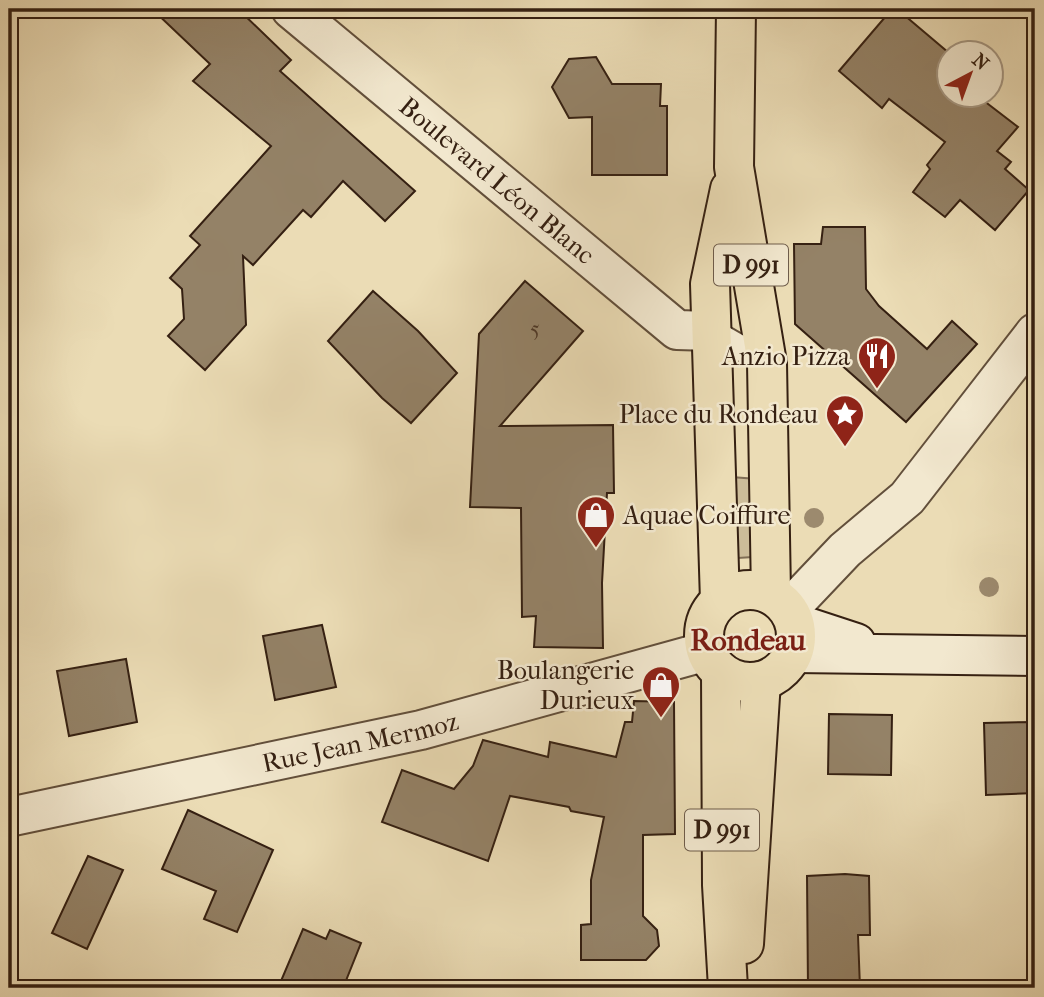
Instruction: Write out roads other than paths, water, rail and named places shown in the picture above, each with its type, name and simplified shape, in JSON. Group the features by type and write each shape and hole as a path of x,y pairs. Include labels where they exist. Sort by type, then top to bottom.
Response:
{"main road":[{"name":"D 991","path":"736,9 734,166 767,363 787,620"},
{"name":"D 991","path":"720,601 710,284 734,166"},
{"path":"745,590 787,620 775,676 746,682 714,661 705,624 720,601 731,593 745,590"},
{"name":"D 991","path":"714,661 728,988"},
{"name":"D 991","path":"739,988 750,894 761,681"}],"street":[{"name":"Boulevard Léon Blanc","path":"291,9 677,330 711,331"},
{"path":"1035,333 907,498 845,550 787,620 888,654 1035,656"},
{"name":"Rue Jean Mermoz","path":"9,817 421,730 714,661"}],"lane":[{"path":"711,331 767,363"}],"place":[{"name":"Anzio Pizza","path":"877,390"},
{"name":"Place du Rondeau","path":"845,448"},
{"name":"Aquae Coiffure","path":"596,549"},
{"name":"Boulangerie Durieux","path":"661,719"}],"district":[{"name":"Rondeau","path":"748,640"}]}
